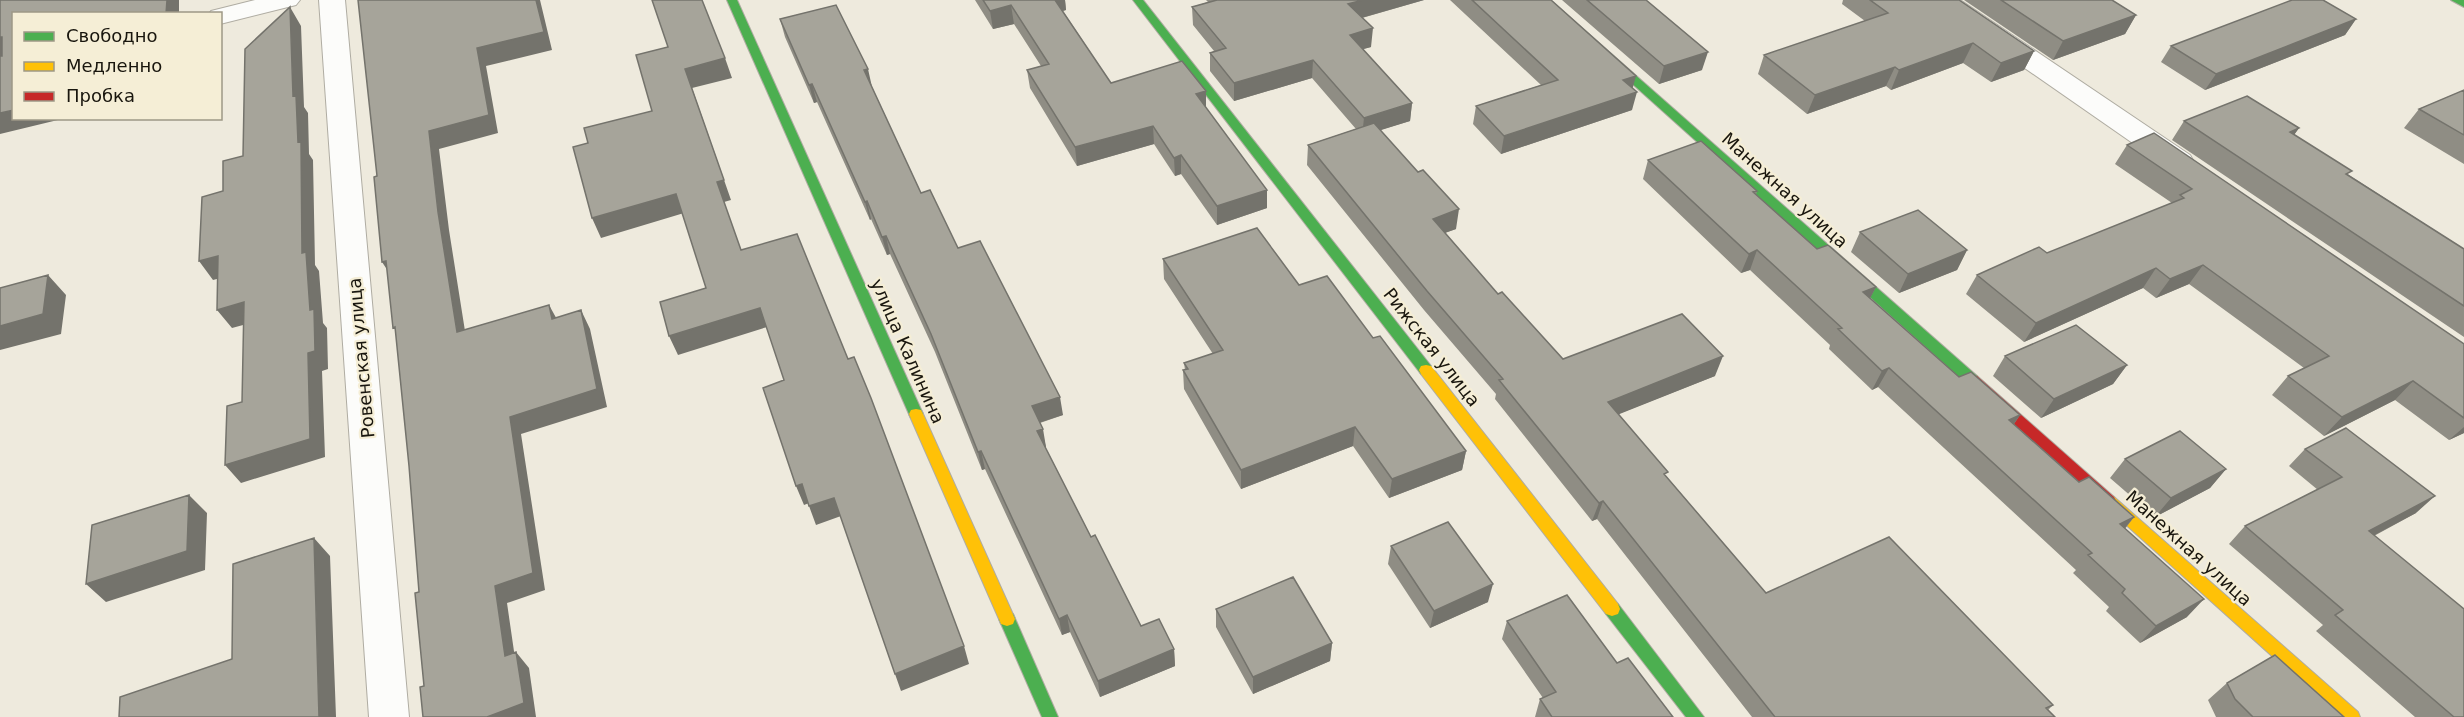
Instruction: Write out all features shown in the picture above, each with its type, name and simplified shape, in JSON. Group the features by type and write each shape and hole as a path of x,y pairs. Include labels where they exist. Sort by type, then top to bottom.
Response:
{"street":[{"path":"222,16 287,0"},
{"name":"Ровенская улица","path":"332,0 389,717"},
{"name":"улица Калинина","path":"732,0 1050,717"},
{"name":"Рижская улица","path":"1138,0 1696,717"},
{"name":"Манежная улица","path":"1544,0 2352,717"},
{"path":"1943,0 2199,175"},
{"path":"2456,0 2464,4"}],"building":[{"path":"0,0 167,0 166,12 12,12 12,110 0,113 2,37 0,37"},
{"path":"358,0 536,0 544,32 477,48 489,115 429,131 438,212 457,332 549,305 552,319 581,310 597,389 510,417 533,573 495,586 505,656 516,652 524,703 487,717 423,717 420,687 424,686 415,593 419,592 409,466 395,327 393,328 386,261 382,262 374,177 377,176"},
{"path":"652,0 702,0 725,58 685,69 724,180 717,182 741,250 797,234 848,359 854,357 871,398 964,646 895,674 834,498 809,506 802,484 796,486 763,388 784,380 760,308 669,336 660,302 706,288 676,194 592,218 573,147 588,143 584,128 652,111 636,55 668,47"},
{"path":"983,0 1055,0 1111,83 1182,61 1206,91 1196,94 1267,190 1217,206 1181,155 1174,158 1153,126 1075,147 1027,70 1049,64 1011,5 990,11"},
{"path":"1217,0 1363,0 1348,4 1373,28 1350,35 1412,103 1364,118 1313,60 1234,83 1210,53 1226,48 1192,7"},
{"path":"1472,0 1551,0 1636,76 1623,80 1637,92 1504,136 1476,106 1558,80"},
{"path":"1587,0 1646,0 1708,52 1664,66"},
{"path":"1870,0 1959,0 2034,51 2001,63 1973,43 1899,70 1895,67 1815,95 1764,55 1888,13"},
{"path":"2001,0 2112,0 2136,15 2063,41"},
{"path":"2292,0 2323,0 2356,19 2216,74 2171,46"},
{"path":"836,5 868,69 864,70 921,193 930,190 958,248 980,241 1060,397 1032,406 1043,429 1037,431 1091,537 1095,535 1141,626 1159,619 1174,649 1098,681 1067,615 1059,619 981,451 978,452 931,334 886,236 882,237 780,19"},
{"path":"290,7 293,96 296,95 298,142 301,141 302,253 306,252 310,310 314,309 315,351 308,353 310,439 225,465 227,406 242,402 244,302 217,310 218,256 199,261 202,197 223,191 223,161 243,156 245,49"},
{"path":"2464,90 2464,135 2419,109"},
{"path":"2247,96 2299,128 2290,132 2352,171 2346,174 2464,249 2464,306 2184,121"},
{"path":"1374,123 1418,172 1423,170 1459,209 1433,219 1498,294 1502,292 1563,359 1682,314 1723,356 1608,402 1668,472 1664,474 1766,593 1889,537 2053,705 2046,708 2055,717 1775,717 1603,501 1599,503 1499,380 1503,379 1427,291 1308,145"},
{"path":"2154,133 2464,344 2464,418 2413,381 2342,417 2288,376 2329,356 2203,265 2170,279 2156,268 2036,323 1977,275 2039,247 2047,253 2184,198 2180,195 2192,189 2127,145"},
{"path":"1701,141 1757,191 1753,192 1817,249 1828,245 1876,287 1863,292 1959,377 1971,372 2020,415 2009,420 2079,482 2089,477 2134,517 2120,524 2204,599 2156,626 2122,593 2125,589 2088,555 2092,553 1889,368 1882,371 1838,329 1842,328 1757,250 1749,254 1648,160"},
{"path":"1918,210 1967,250 1908,274 1860,232"},
{"path":"1257,228 1299,285 1327,276 1373,338 1380,336 1466,451 1392,479 1355,427 1241,470 1183,370 1188,369 1184,363 1223,350 1163,259"},
{"path":"48,275 43,314 0,326 0,288"},
{"path":"2076,325 2127,365 2054,399 2005,356"},
{"path":"2346,428 2435,496 2369,531 2464,609 2464,717 2454,717 2335,615 2343,610 2245,526 2342,477 2305,449"},
{"path":"2180,431 2226,469 2171,498 2125,459"},
{"path":"189,495 187,551 86,584 92,525"},
{"path":"1448,522 1493,584 1434,611 1391,546"},
{"path":"314,538 319,717 119,717 120,697 232,659 233,564"},
{"path":"1293,577 1332,643 1253,677 1216,609"},
{"path":"1567,595 1617,663 1628,658 1673,717 1552,717 1540,699 1556,692 1507,621"},
{"path":"2275,655 2344,717 2253,717 2235,699 2227,683"}],"traffic: fast":[{"path":"732,0 916,414"},
{"path":"1138,0 1426,370"},
{"path":"1544,0 1972,380"},
{"path":"2456,0 2464,4"},
{"path":"1612,609 1696,717"},
{"path":"1007,619 1050,717"}],"traffic: slow":[{"path":"1426,370 1612,609"},
{"path":"916,414 1007,619"},
{"path":"2109,501 2352,717"}],"traffic: jam":[{"path":"1972,380 2109,501"}]}
